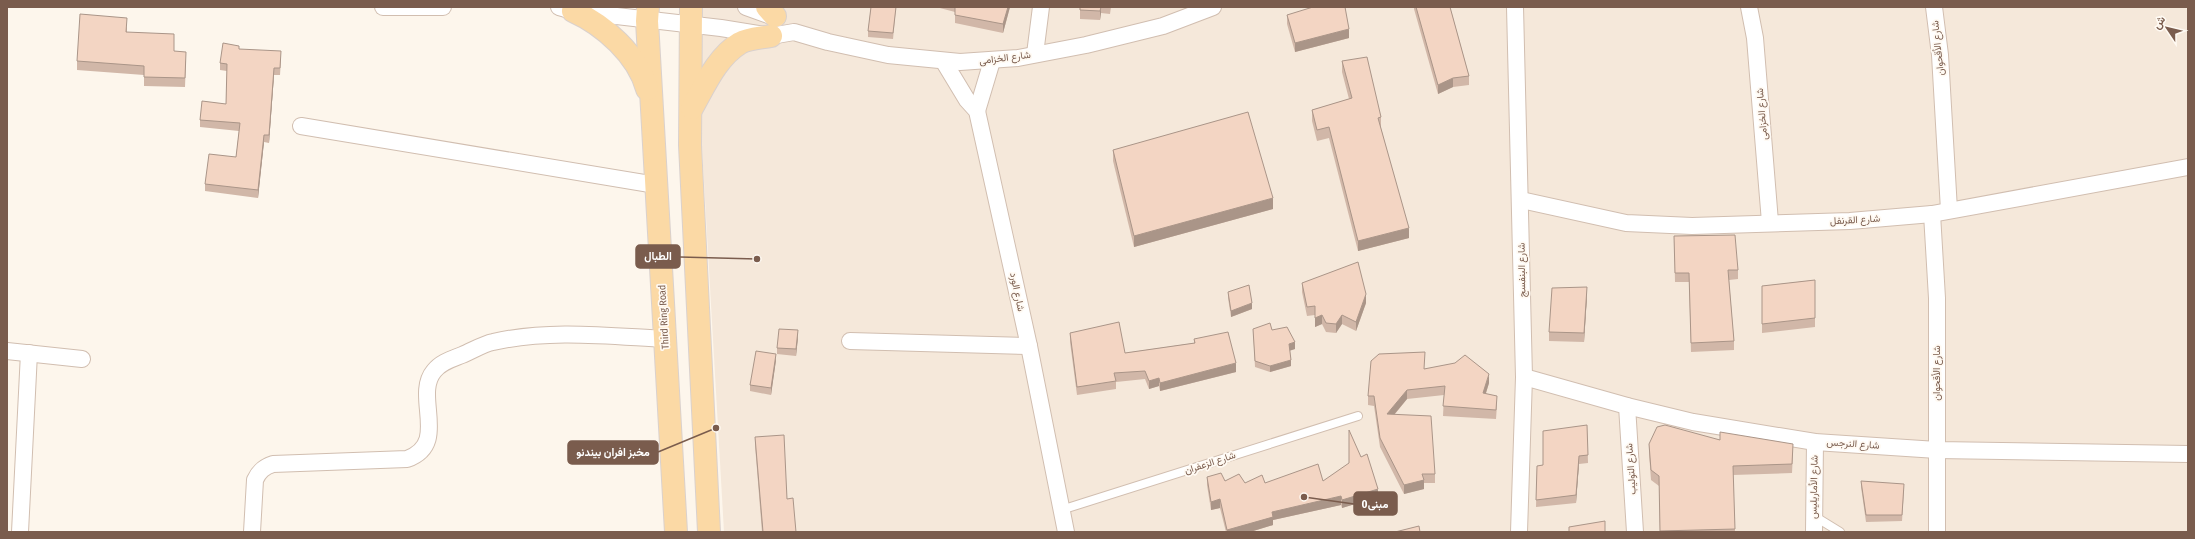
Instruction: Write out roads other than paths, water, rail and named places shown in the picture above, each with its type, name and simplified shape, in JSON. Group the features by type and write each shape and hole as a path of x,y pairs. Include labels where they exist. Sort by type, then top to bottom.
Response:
{"main road":[{"path":"566,9 588,18 627,53 641,72 651,105"},
{"name":"Third Ring Road","path":"647,14 676,532"},
{"path":"691,16 690,145 709,532"},
{"path":"691,111 712,73 726,54 771,20"}],"street":[{"path":"383,7 443,7"},
{"path":"746,7 771,20"},
{"path":"1035,54 1041,7"},
{"name":"شارع الخزامى","path":"771,20 794,32 861,50 944,62 992,61 1086,45 1164,26 1213,7"},
{"name":"شارع البنفسج","path":"1515,7 1521,200 1524,377 1519,532"},
{"name":"شارع الخزامى","path":"1749,7 1755,38 1770,222"},
{"name":"شارع الأقحوان","path":"1934,7 1940,55 1949,210"},
{"path":"566,9 691,16 721,28 771,20"},
{"path":"976,110 992,61"},
{"name":"شارع الورد","path":"944,62 967,100 976,110 1029,346 1066,532"},
{"path":"301,126 656,185"},
{"name":"شارع القرنفل","path":"1521,200 1626,223 1692,226 1770,222 1850,221 1932,214 2188,167"},
{"name":"شارع الأقحوان","path":"1932,214 1937,298 1937,532"},
{"path":"252,532 255,480 258,472 264,467 273,464 407,459 414,456 422,449 427,443 429,425 428,384 433,372 441,364 492,342 558,334 665,339"},
{"path":"850,341 1029,346"},
{"path":"7,351 82,359"},
{"path":"20,532 29,353"},
{"name":"شارع النرجس","path":"1524,377 1627,406 1693,422 1815,442 1937,450 2188,454"},
{"name":"شارع التوليب","path":"1627,406 1635,532"},
{"name":"شارع الأماريليس","path":"1814,532 1815,442"}],"lane":[{"name":"شارع الزعفران","path":"1061,510 1358,416"},
{"path":"1814,516 1840,532"}],"place":[{"name":"الطبال","path":"757,259"},
{"name":"مخبز افران بيندنو","path":"716,428"},
{"name":"مبنى0","path":"1304,497"}]}
